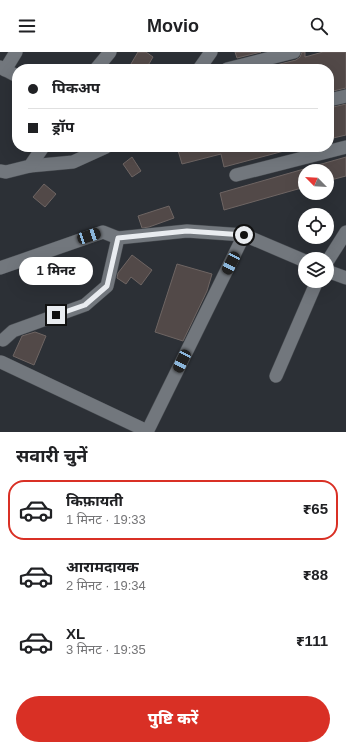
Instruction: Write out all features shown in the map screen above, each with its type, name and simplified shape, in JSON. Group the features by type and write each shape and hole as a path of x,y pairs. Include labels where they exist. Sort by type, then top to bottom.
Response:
{"street":[{"path":"7,71 16,52"},
{"path":"100,64 110,52"},
{"path":"203,64 211,52"},
{"path":"247,64 294,52"},
{"path":"334,99 346,96"},
{"path":"334,150 346,147"},
{"path":"30,166 40,152"},
{"path":"0,172 30,166 73,162 95,152"},
{"path":"236,175 326,152"},
{"path":"0,268 102,232 118,238 187,231 244,235 298,258"},
{"path":"333,252 346,232"},
{"path":"118,238 107,286 85,305 13,331 2,337 0,366 147,431 244,235"},
{"path":"334,274 346,278"},
{"path":"276,376 314,288"}],"building":[{"path":"138,52 146,52 153,57 149,64 131,64"},
{"path":"235,52 261,52 237,58"},
{"path":"302,52 305,52 305,57 323,52 346,52 346,88 334,91 334,64 280,64 296,60 300,57"},
{"path":"346,104 346,135 334,138 334,107"},
{"path":"178,152 280,152 224,167 221,154 182,164"},
{"path":"132,157 141,171 132,177 123,164"},
{"path":"346,157 346,176 334,179 334,164 322,164"},
{"path":"298,171 298,189 224,210 220,193"},
{"path":"44,184 56,194 45,207 33,197"},
{"path":"169,206 174,218 142,228 138,216"},
{"path":"132,255 152,270 141,285 131,277 126,284 117,278 118,273"},
{"path":"177,264 212,274 207,291 183,341 155,332"},
{"path":"35,332 46,336 34,365 13,356 22,336"}],"route":[{"path":"56,315 85,305 107,286 118,238 187,231 244,235"}]}
